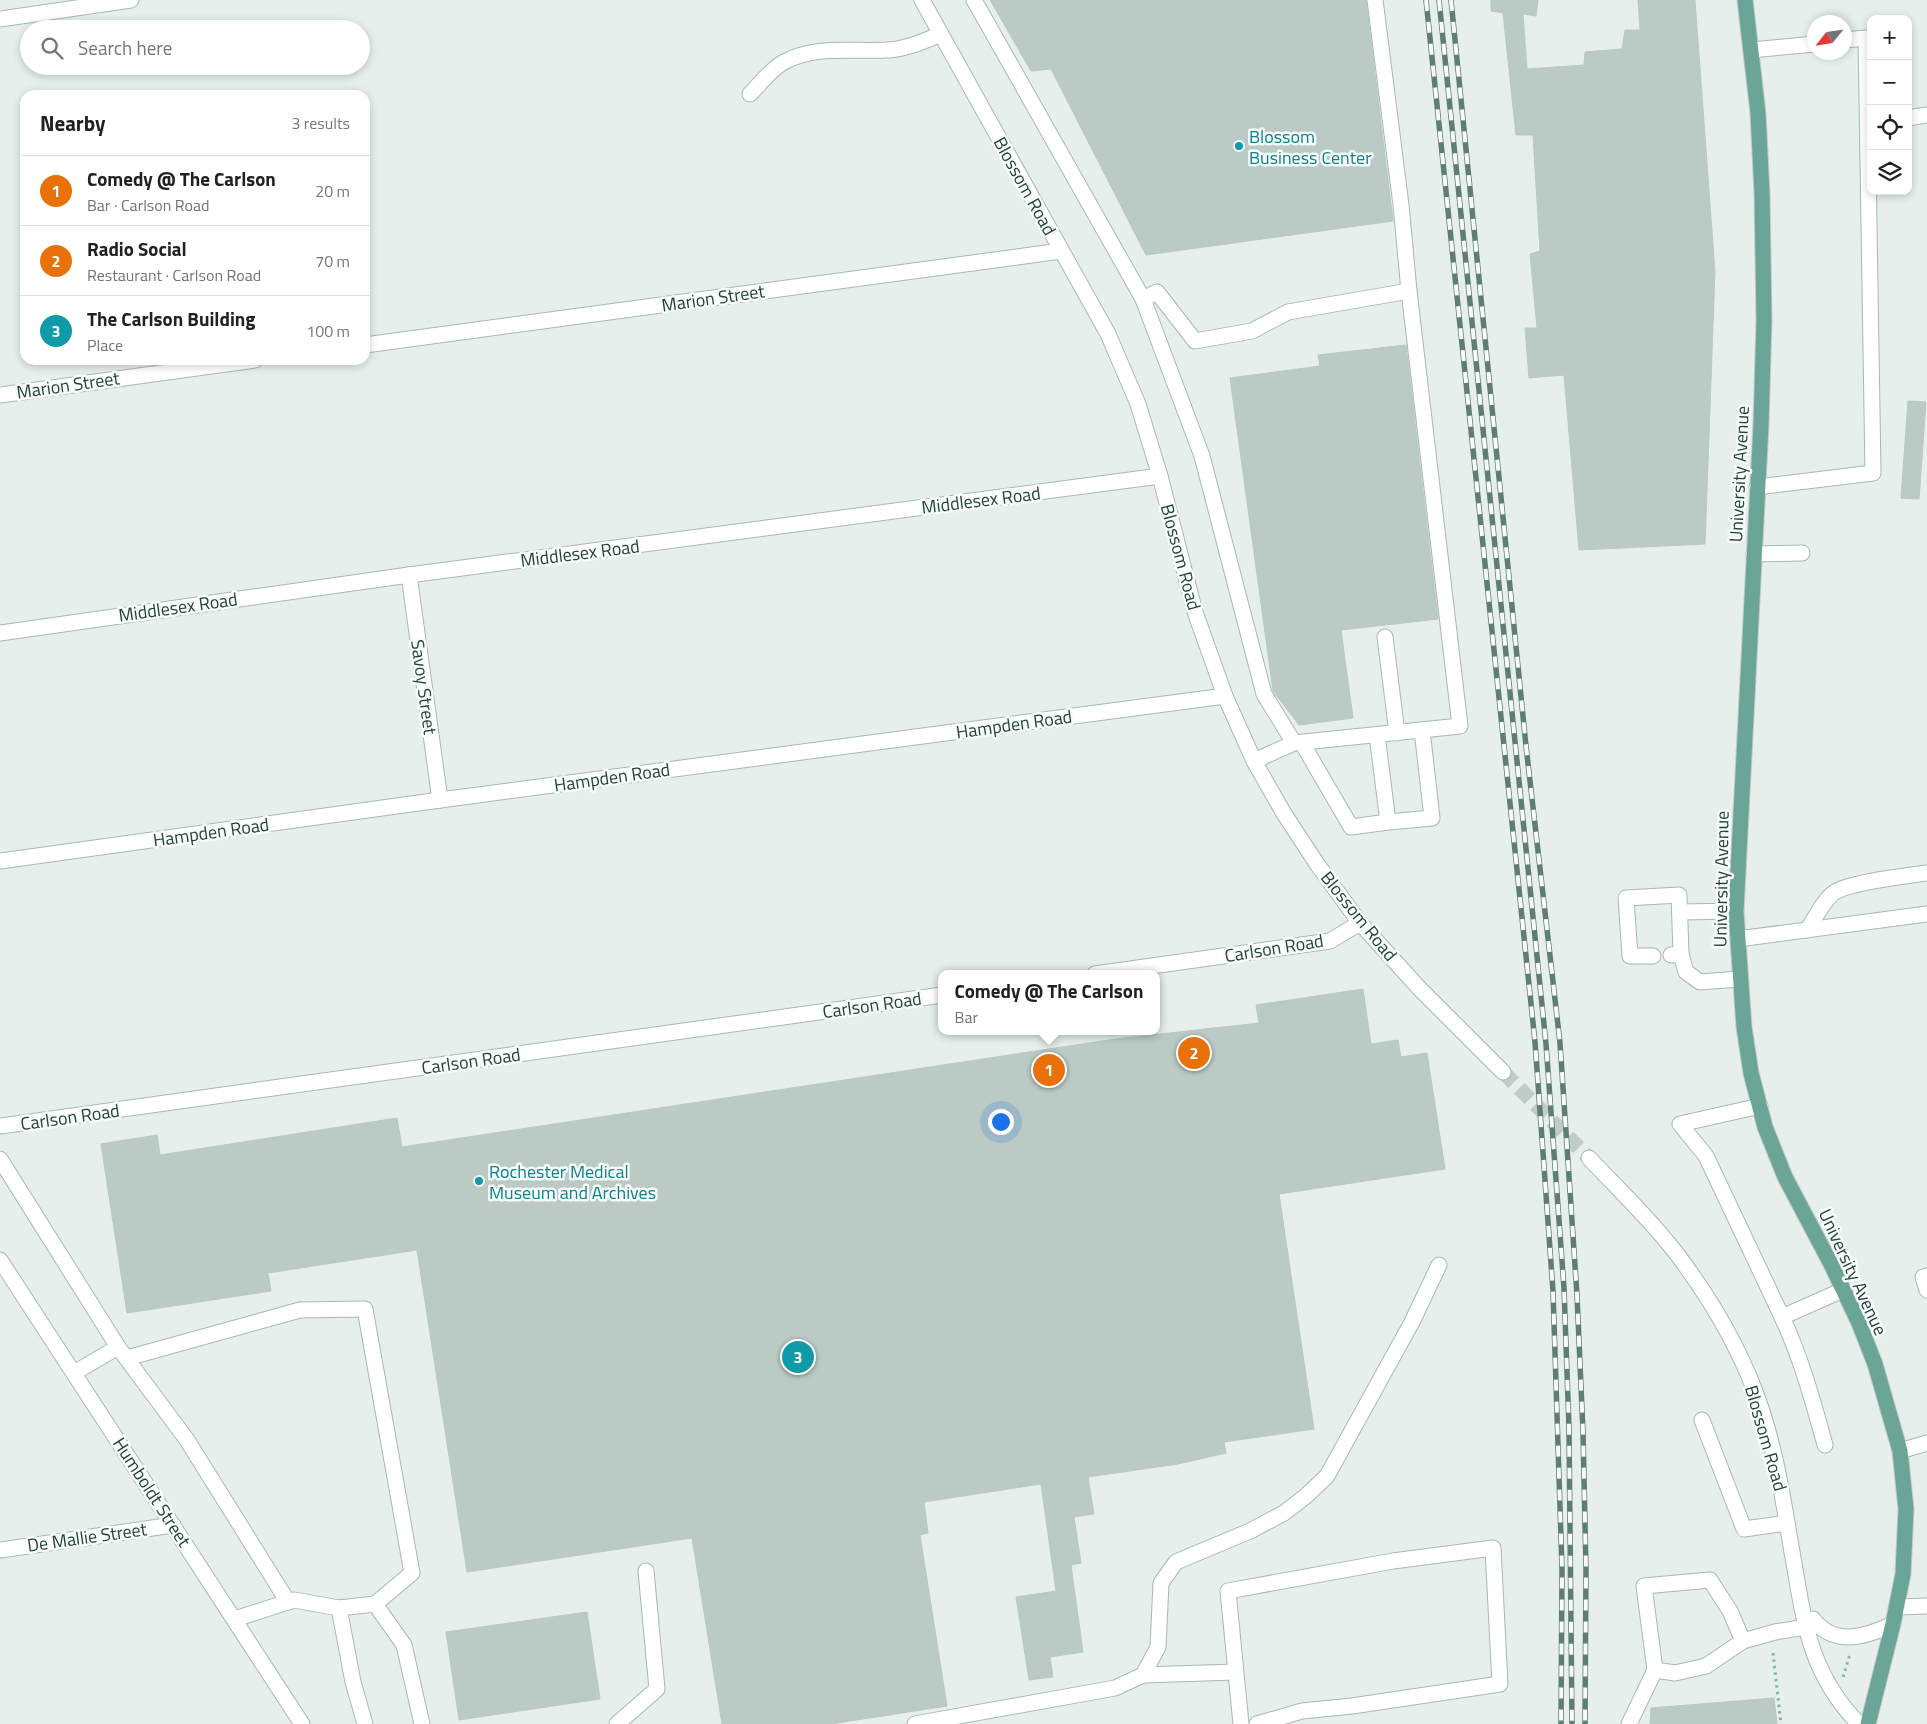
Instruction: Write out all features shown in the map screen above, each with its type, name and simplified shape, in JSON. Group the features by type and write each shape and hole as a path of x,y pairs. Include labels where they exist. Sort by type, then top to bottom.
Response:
{"main road":[{"name":"University Avenue","path":"1745,0 1758,113 1762,194 1764,320 1736,911 1740,979 1744,1027 1751,1074 1765,1127 1785,1177 1859,1323 1875,1364 1900,1451 1906,1509 1903,1574 1893,1624 1868,1724"}],"street":[{"path":"0,19 131,0"},
{"name":"Blossom Road","path":"922,0 1108,334 1138,404 1160,476 1195,612 1225,696 1254,760 1293,827 1360,923 1419,988 1503,1072"},
{"path":"974,0 1143,299 1202,456 1264,694 1298,743 1351,827 1432,818 1422,730"},
{"path":"1254,760 1298,743 1460,726 1409,291 1401,205 1375,0"},
{"path":"750,94 781,64 797,56 832,49 888,50 919,43 941,34"},
{"path":"1757,487 1873,473 1866,38 1852,39"},
{"path":"1752,50 1807,45"},
{"path":"1912,117 1927,115"},
{"name":"Marion Street","path":"370,344 1061,251"},
{"path":"1143,299 1157,292 1196,341 1252,330 1288,312 1409,291"},
{"name":"Marion Street","path":"0,395 219,365"},
{"name":"Middlesex Road","path":"0,633 409,575 1160,476"},
{"path":"1754,554 1802,553"},
{"name":"Savoy Street","path":"409,575 440,800"},
{"path":"1385,637 1397,733"},
{"name":"Hampden Road","path":"0,861 440,800 1225,696"},
{"path":"1377,735 1388,822"},
{"path":"1807,930 1834,892 1849,886 1927,873"},
{"path":"1653,956 1630,956 1626,898 1679,895 1680,912 1676,954 1686,972 1700,982 1740,979"},
{"path":"1680,912 1736,911"},
{"path":"1738,940 1927,914"},
{"name":"Carlson Road","path":"1123,970 1330,941 1360,923"},
{"name":"Carlson Road","path":"0,1126 938,996"},
{"path":"1760,1106 1680,1124 1706,1156 1782,1317 1810,1389 1825,1445"},
{"name":"Blossom Road","path":"1589,1158 1649,1222 1684,1263 1715,1309 1739,1355 1762,1411 1782,1488 1801,1602 1812,1626 1820,1670 1841,1706 1859,1724"},
{"path":"0,1159 123,1353 187,1440 288,1602"},
{"name":"Humboldt Street","path":"0,1260 302,1724"},
{"path":"1143,1674 1158,1648 1161,1583 1176,1562 1250,1531 1284,1513 1327,1476 1412,1322 1440,1265"},
{"path":"1927,1276 1923,1277 1927,1290"},
{"path":"1782,1317 1843,1290"},
{"path":"74,1373 123,1353 300,1310 365,1309 412,1573 375,1604 339,1608 294,1600 235,1619"},
{"path":"1702,1420 1744,1529 1787,1523"},
{"path":"1900,1451 1927,1444"},
{"name":"De Mallie Street","path":"0,1550 174,1525"},
{"path":"1241,1724 1228,1591 1393,1561 1493,1548 1500,1684 1352,1706 1302,1711 1257,1724"},
{"path":"617,1724 657,1689 646,1571"},
{"path":"1629,1724 1655,1670 1644,1586 1710,1580 1730,1611 1743,1641"},
{"path":"375,1604 404,1646 422,1724"},
{"path":"1897,1606 1927,1606"},
{"path":"339,1608 354,1682 365,1724"},
{"path":"1655,1670 1675,1673 1706,1666 1743,1641 1775,1632 1812,1626 1836,1635 1855,1637 1870,1635 1893,1624"},
{"path":"915,1724 1115,1688 1143,1674 1236,1672"}],"path":[{"path":"1843,1680 1851,1651"},
{"path":"1773,1653 1781,1724"}],"building":[{"name":"Blossom Business Center","path":"990,0 1366,0 1393,221 1146,255 1051,69 1031,71"},
{"path":"1491,0 1538,0 1536,16 1523,14 1527,69 1584,65 1585,52 1622,49 1625,30 1640,30 1638,0 1695,0 1715,272 1705,544 1579,550 1564,375 1529,378 1525,328 1537,328 1530,254 1540,251 1533,135 1516,135 1503,13 1491,11"},
{"path":"1406,345 1438,619 1341,630 1353,718 1299,725 1273,691 1230,378 1320,366 1318,355"},
{"path":"1908,401 1926,402 1919,499 1901,498"},
{"path":"1363,989 1371,1044 1398,1040 1401,1057 1427,1053 1445,1169 1279,1194 1314,1429 1224,1442 1226,1453 1178,1464 1088,1477 1094,1514 1074,1517 1081,1563 1071,1565 1083,1652 1050,1657 1053,1677 1029,1680 1016,1597 1056,1591 1041,1484 924,1502 928,1533 920,1535 947,1706 831,1724 722,1724 692,1538 467,1572 417,1250 268,1273 271,1291 127,1313 101,1144 157,1135 160,1155 397,1118 402,1147 1115,1039 1259,1023 1256,1005"},
{"path":"587,1612 600,1699 459,1720 446,1632"},
{"path":"1774,1698 1777,1724 1650,1724 1651,1708"}],"tunnel":[{"path":"1503,1072 1589,1158"}],"railway":[{"path":"1426,0 1535,1042 1553,1291 1562,1569 1561,1724"},
{"path":"1439,0 1546,1044 1564,1288 1569,1428 1572,1724"},
{"path":"1451,0 1526,746 1560,1043 1577,1295 1583,1432 1586,1569 1585,1724"}],"place":[{"name":"Blossom Business Center","path":"1239,146"},
{"name":"Radio Social","path":"1194,1053"},
{"name":"Comedy @ The Carlson","path":"1049,1070"},
{"name":"Rochester Medical Museum and Archives","path":"479,1181"},
{"name":"The Carlson Building","path":"798,1357"}]}
